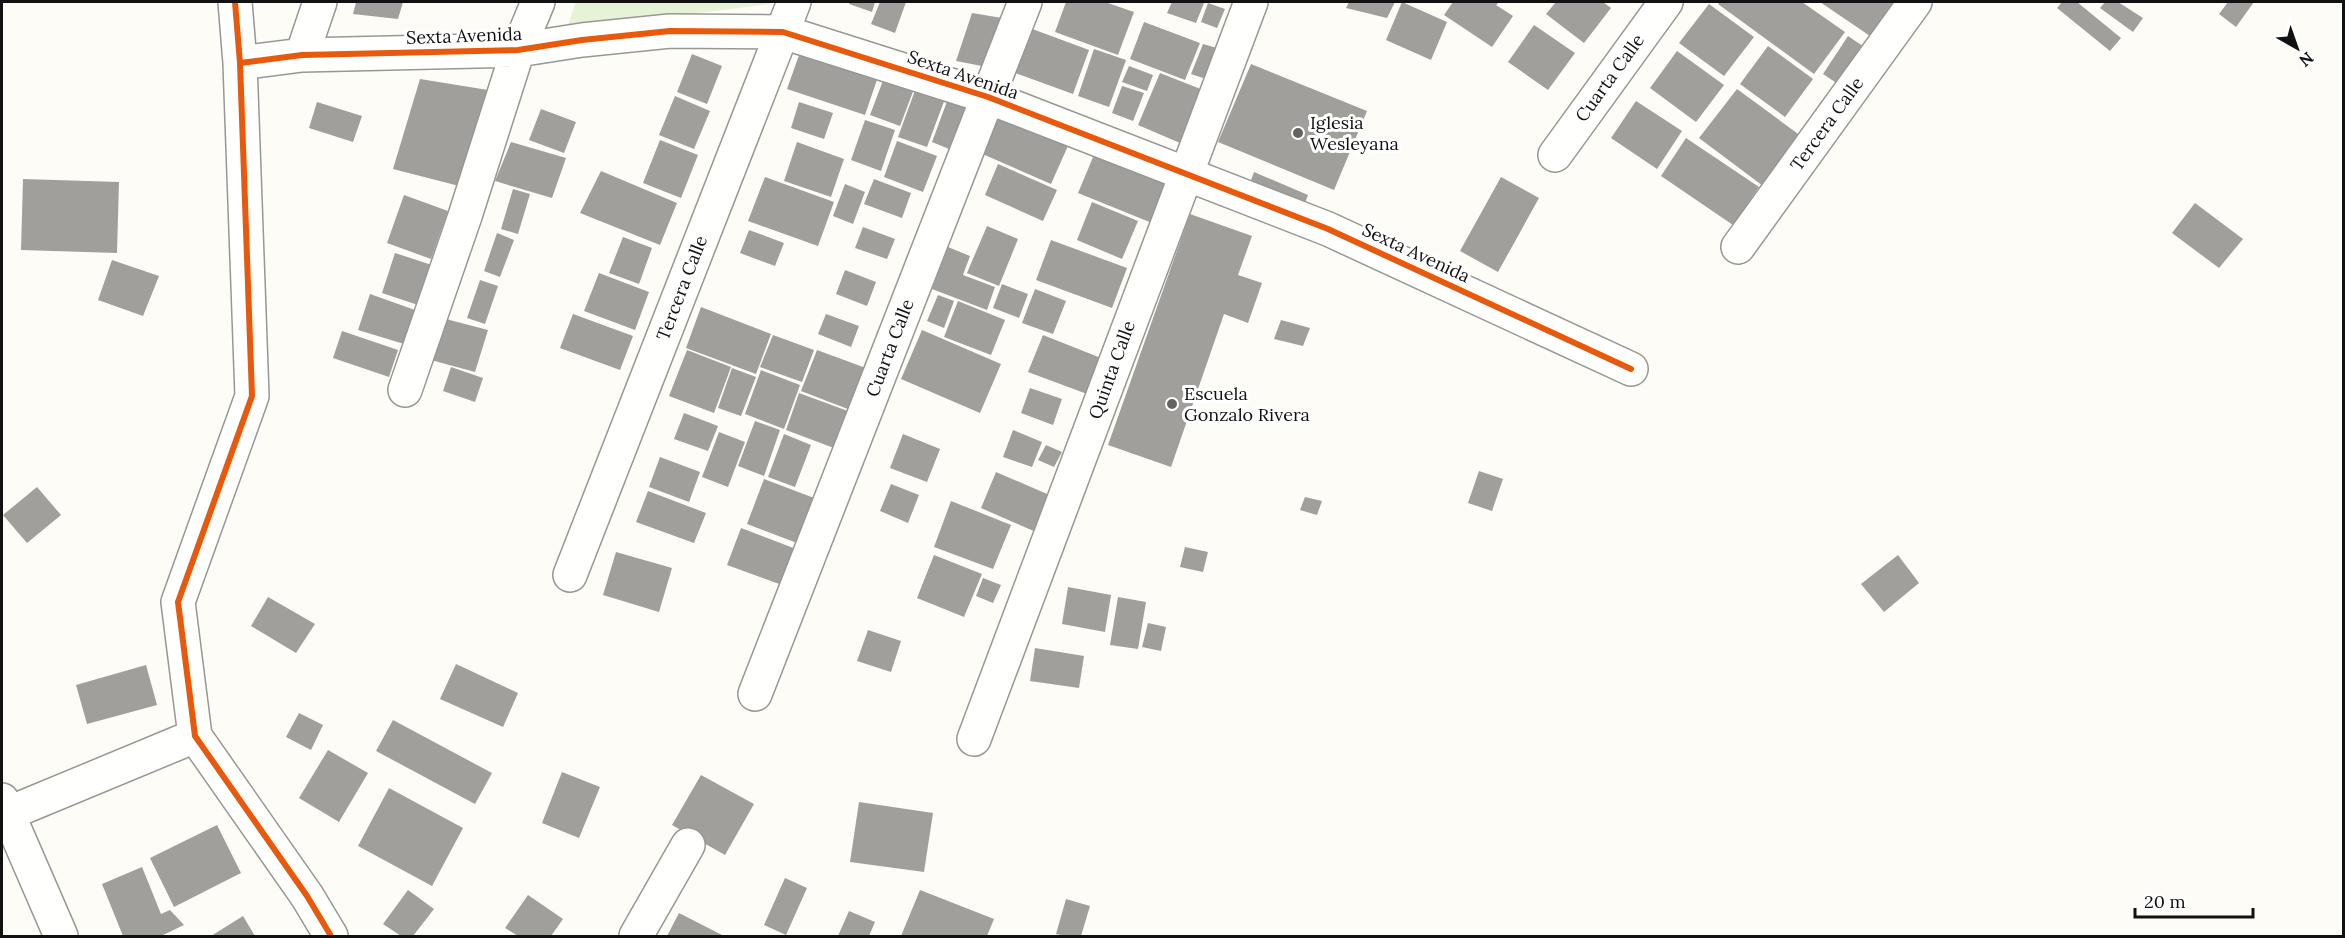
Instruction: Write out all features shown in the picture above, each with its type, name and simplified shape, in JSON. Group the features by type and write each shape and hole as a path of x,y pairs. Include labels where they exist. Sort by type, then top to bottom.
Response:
{"street":[{"path":"236,2 252,396 178,602 195,736 307,896 331,936"},
{"path":"302,55 320,2"},
{"path":"405,390 465,216 518,50 538,2"},
{"name":"Tercera Calle","path":"570,575 794,2"},
{"name":"Cuarta Calle","path":"755,694 1025,2"},
{"name":"Quinta Calle","path":"974,739 1251,2"},
{"name":"Cuarta Calle","path":"1555,155 1666,2"},
{"name":"Tercera Calle","path":"1738,247 1915,2"},
{"name":"Sexta Avenida","path":"240,63 302,55 518,50 582,40 670,31 783,32 988,97 1328,229 1630,369"},
{"path":"61,936 4,810 195,736"},
{"path":"636,936 687,845"}],"green space":[{"path":"576,2 770,2 769,4 566,30"}],"building":[{"path":"356,2 403,2 398,19 353,14"},
{"path":"850,2 875,2 872,12 849,4"},
{"path":"880,2 906,2 895,33 871,24"},
{"path":"1066,2 1105,2 1134,12 1118,55 1055,32"},
{"path":"1172,2 1204,3 1196,23 1167,13"},
{"path":"1349,2 1395,2 1387,18 1346,8"},
{"path":"1402,2 1447,22 1431,60 1386,40"},
{"path":"1453,2 1499,2 1496,5 1513,16 1492,47 1444,15"},
{"path":"1556,2 1603,2 1611,8 1584,43 1546,14"},
{"path":"1720,2 1802,2 1845,32 1814,74 1718,4"},
{"path":"1820,2 1894,2 1870,36"},
{"path":"2062,2 2077,2 2121,38 2110,51 2057,8"},
{"path":"2105,2 2118,2 2143,18 2133,32 2100,8"},
{"path":"2228,2 2254,2 2236,27 2219,14"},
{"path":"1208,3 1225,9 1217,28 1201,22"},
{"path":"1709,4 1754,37 1724,76 1679,43"},
{"path":"972,13 1002,18 987,67 956,61"},
{"path":"1144,22 1200,43 1185,80 1130,59"},
{"path":"1534,25 1575,53 1548,90 1508,62"},
{"path":"1027,27 1089,50 1073,94 1010,71"},
{"path":"1848,36 1870,51 1844,88 1823,74"},
{"path":"804,41 881,68 865,115 787,89"},
{"path":"1203,44 1217,48 1206,79 1191,74"},
{"path":"1768,46 1813,79 1785,117 1740,84"},
{"path":"1094,49 1126,60 1109,107 1078,96"},
{"path":"1677,51 1724,85 1696,122 1650,88"},
{"path":"692,54 722,66 707,104 677,92"},
{"path":"1251,64 1367,111 1334,190 1218,142"},
{"path":"1129,66 1153,75 1147,91 1122,82"},
{"path":"887,70 917,81 900,126 870,115"},
{"path":"1160,73 1203,90 1180,143 1138,125"},
{"path":"420,79 488,90 463,187 393,169"},
{"path":"917,85 946,96 927,147 898,137"},
{"path":"1122,86 1144,93 1133,121 1112,113"},
{"path":"1737,89 1805,139 1767,189 1699,138"},
{"path":"675,96 710,111 694,149 659,135"},
{"path":"949,96 972,105 954,151 932,142"},
{"path":"1636,101 1682,131 1657,169 1611,138"},
{"path":"317,102 362,116 353,142 309,128"},
{"path":"799,102 833,113 824,139 791,128"},
{"path":"997,107 1071,139 1051,184 978,152"},
{"path":"541,109 576,122 564,153 529,140"},
{"path":"865,120 895,130 881,171 851,160"},
{"path":"1686,138 1759,187 1733,225 1661,176"},
{"path":"660,140 698,155 681,198 643,183"},
{"path":"897,141 937,156 923,192 884,177"},
{"path":"511,142 566,158 552,198 495,181"},
{"path":"797,142 844,159 831,197 784,181"},
{"path":"1096,150 1170,179 1152,223 1078,193"},
{"path":"998,164 1057,190 1043,221 985,195"},
{"path":"601,171 677,203 660,245 580,213"},
{"path":"1254,172 1308,195 1302,211 1248,189"},
{"path":"765,177 834,202 818,246 748,221"},
{"path":"1501,177 1539,198 1498,272 1460,251"},
{"path":"23,179 119,182 117,253 21,250"},
{"path":"874,179 911,193 902,218 864,204"},
{"path":"845,184 865,192 853,224 833,216"},
{"path":"513,189 530,194 518,234 501,229"},
{"path":"404,195 448,211 431,259 387,243"},
{"path":"1092,202 1138,221 1122,259 1077,240"},
{"path":"2195,203 2243,239 2219,268 2172,233"},
{"path":"1190,214 1252,236 1238,275 1262,283 1248,323 1224,314 1171,467 1108,445"},
{"path":"987,226 1018,239 999,286 967,273"},
{"path":"863,227 895,239 887,259 855,248"},
{"path":"749,230 784,243 775,266 740,253"},
{"path":"497,233 514,240 500,277 484,271"},
{"path":"623,237 652,248 639,284 609,273"},
{"path":"1051,240 1127,268 1112,308 1036,280"},
{"path":"948,247 970,256 963,275 995,287 987,310 932,289"},
{"path":"395,253 432,265 418,305 382,293"},
{"path":"112,260 159,276 143,316 98,300"},
{"path":"845,270 876,282 867,306 836,294"},
{"path":"599,273 649,292 635,330 584,311"},
{"path":"480,280 498,286 485,324 467,318"},
{"path":"1002,284 1028,294 1019,318 993,308"},
{"path":"1035,289 1066,301 1053,334 1022,323"},
{"path":"370,294 415,310 404,344 358,330"},
{"path":"938,295 954,301 944,328 927,321"},
{"path":"958,301 1005,320 991,355 944,337"},
{"path":"701,307 771,334 756,374 686,348"},
{"path":"573,314 633,336 620,370 560,348"},
{"path":"826,314 859,326 851,347 818,334"},
{"path":"446,319 488,330 475,372 431,360"},
{"path":"1281,320 1310,328 1303,346 1274,339"},
{"path":"922,330 1001,364 980,413 901,379"},
{"path":"342,331 398,350 389,377 333,358"},
{"path":"773,335 814,350 802,382 760,367"},
{"path":"1043,335 1101,358 1087,394 1028,372"},
{"path":"687,350 731,367 714,413 669,396"},
{"path":"817,350 874,371 858,413 801,391"},
{"path":"451,367 483,378 475,402 443,391"},
{"path":"732,368 756,377 741,416 718,408"},
{"path":"761,370 800,385 784,429 745,414"},
{"path":"1030,388 1062,399 1053,425 1021,413"},
{"path":"799,393 856,414 842,451 786,430"},
{"path":"684,413 718,426 708,451 674,439"},
{"path":"755,421 780,430 764,476 738,466"},
{"path":"1013,430 1042,442 1032,467 1003,457"},
{"path":"719,432 745,442 728,487 702,477"},
{"path":"784,434 811,445 795,487 768,477"},
{"path":"903,434 940,449 927,482 890,468"},
{"path":"1046,445 1062,452 1054,467 1038,460"},
{"path":"660,457 700,472 689,502 649,487"},
{"path":"1479,471 1503,479 1492,511 1468,503"},
{"path":"996,472 1054,497 1038,533 981,508"},
{"path":"764,479 822,501 805,546 747,524"},
{"path":"891,484 919,495 908,523 880,511"},
{"path":"37,487 61,515 27,543 3,515"},
{"path":"648,491 706,513 694,543 636,522"},
{"path":"1305,497 1322,501 1317,515 1300,510"},
{"path":"951,501 1011,525 993,569 934,547"},
{"path":"741,528 796,549 782,585 727,565"},
{"path":"1185,547 1208,552 1203,572 1180,567"},
{"path":"616,552 672,568 659,612 603,595"},
{"path":"934,555 982,574 964,617 917,598"},
{"path":"1898,555 1919,583 1884,612 1861,584"},
{"path":"983,578 1001,585 993,603 976,596"},
{"path":"1068,587 1111,595 1105,632 1062,624"},
{"path":"268,597 315,624 296,653 251,626"},
{"path":"1118,597 1146,602 1138,649 1110,645"},
{"path":"1148,623 1166,627 1161,651 1142,647"},
{"path":"868,630 901,641 891,672 857,661"},
{"path":"1035,648 1084,656 1079,688 1030,681"},
{"path":"456,664 518,693 503,727 440,699"},
{"path":"146,665 157,705 87,724 76,685"},
{"path":"299,713 323,725 311,750 286,737"},
{"path":"393,720 492,773 475,804 376,751"},
{"path":"328,750 368,773 339,822 299,798"},
{"path":"562,772 600,787 579,838 542,823"},
{"path":"701,775 754,804 725,855 672,825"},
{"path":"389,788 463,828 432,886 358,846"},
{"path":"859,802 933,813 924,872 850,862"},
{"path":"217,825 241,873 174,907 150,858"},
{"path":"142,867 161,914 170,910 184,925 163,936 123,936 102,884"},
{"path":"785,878 807,888 786,935 764,925"},
{"path":"408,890 434,909 413,936 401,936 383,924"},
{"path":"920,890 994,919 987,936 901,936"},
{"path":"528,895 563,919 551,936 518,936 505,928"},
{"path":"1066,899 1090,906 1081,936 1056,934"},
{"path":"849,911 875,922 869,936 838,936"},
{"path":"679,913 724,936 667,936"},
{"path":"243,916 255,936 211,936"}],"cycle path":[{"path":"235,2 240,63 252,396 178,602 195,736 307,896 331,936"},
{"path":"240,63 302,55 518,50 582,40 670,31 783,32 988,97 1328,229 1631,369"}],"place":[{"name":"Iglesia Wesleyana","path":"1298,133"},
{"name":"Escuela Gonzalo Rivera","path":"1172,404"}]}
